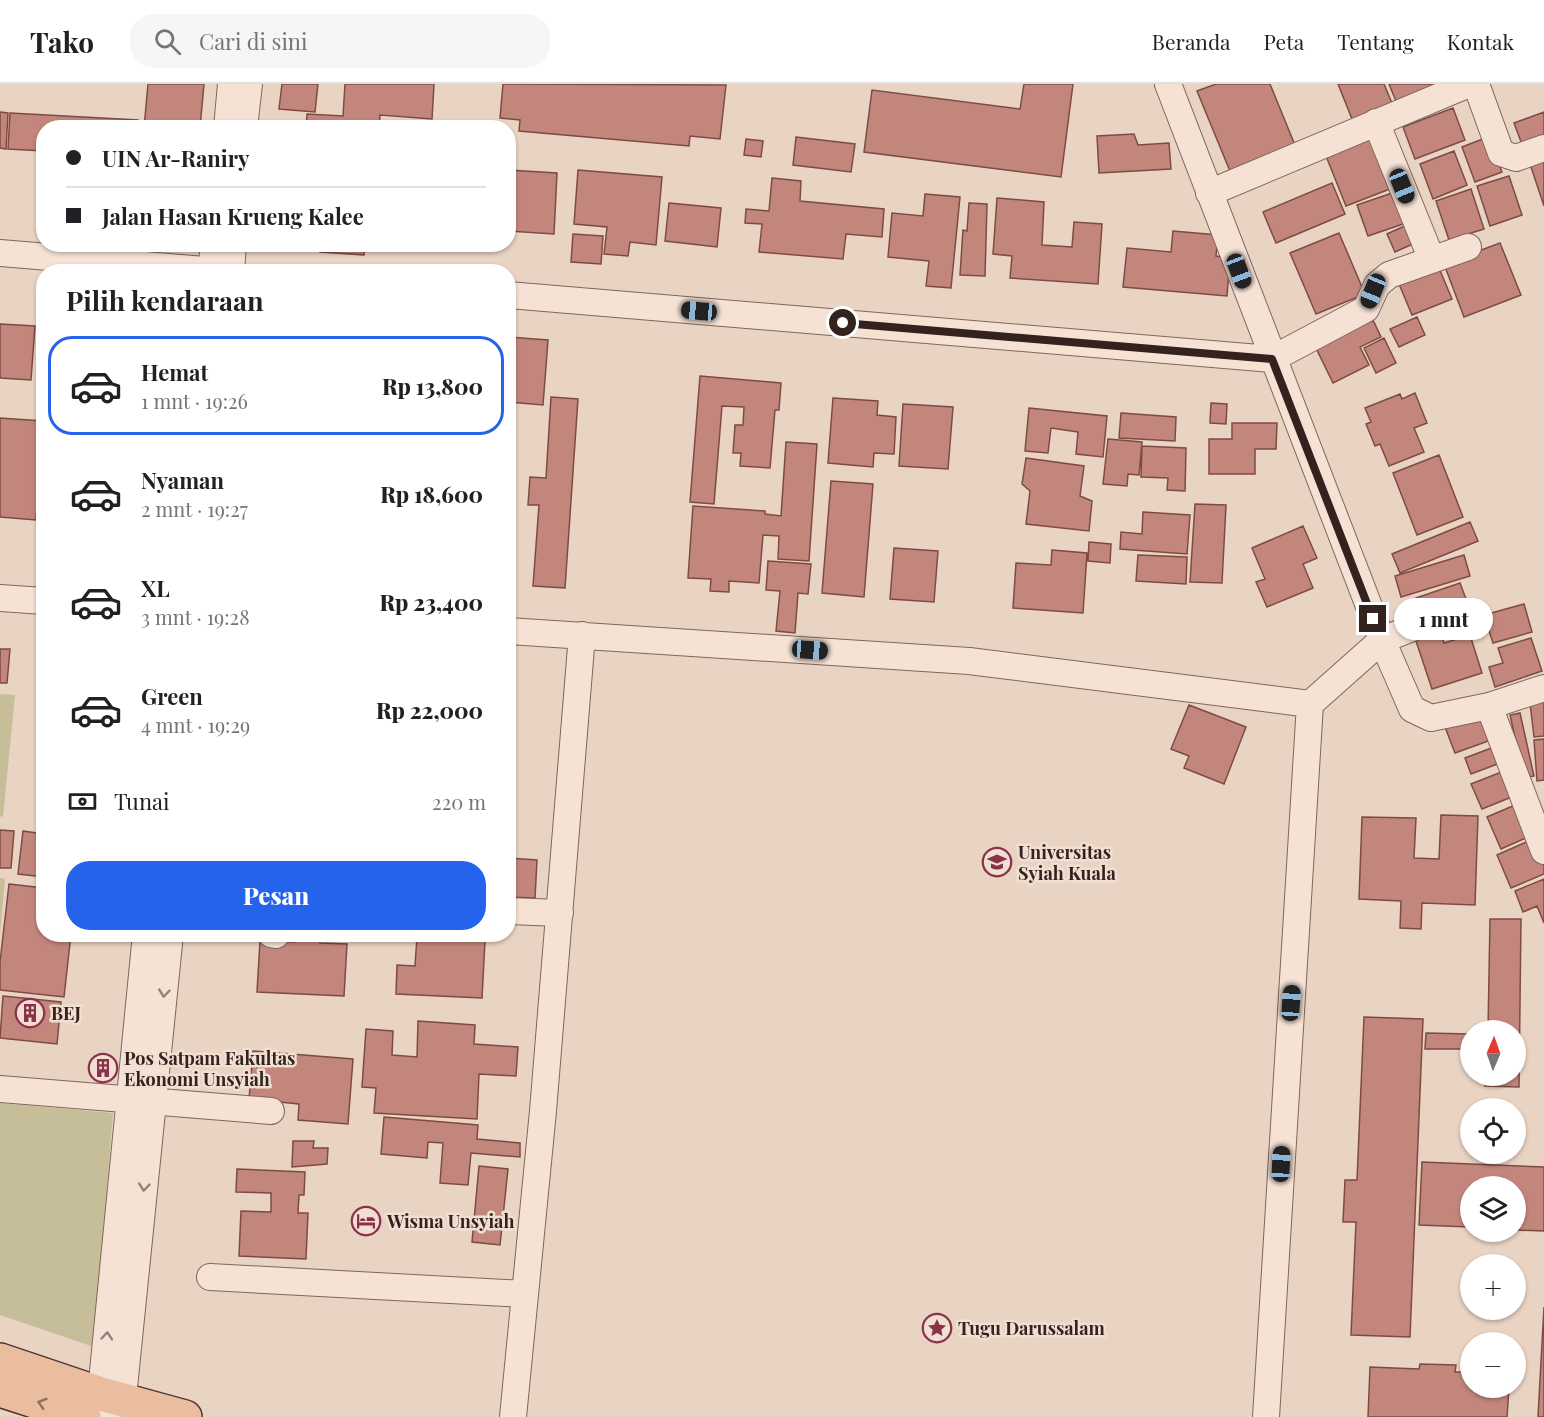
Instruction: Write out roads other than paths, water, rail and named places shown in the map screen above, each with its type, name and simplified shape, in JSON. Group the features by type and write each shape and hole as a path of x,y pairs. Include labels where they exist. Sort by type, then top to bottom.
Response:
{"main road":[{"path":"0,1360 105,1409"},
{"path":"0,1390 105,1409 185,1417"}],"street":[{"path":"231,84 235,120"},
{"path":"238,120 249,84"},
{"path":"1209,193 1469,84"},
{"path":"1476,84 1501,153 1516,158 1544,148"},
{"path":"1172,85 1209,193 1272,359 1382,640 1412,709 1431,718 1490,706 1544,688"},
{"path":"1376,122 1432,260"},
{"path":"516,296 1272,359 1366,309 1377,285 1389,275 1468,247"},
{"path":"0,253 135,264"},
{"path":"0,598 36,600"},
{"path":"1266,1417 1310,704 1382,640 1443,616 1465,613"},
{"path":"516,631 969,661 1310,704"},
{"path":"513,1417 560,914 582,635"},
{"path":"1490,706 1535,809 1544,851"},
{"path":"516,911 560,914"},
{"path":"141,1100 146,942"},
{"path":"105,1409 141,1100 169,942"},
{"path":"0,1089 271,1111"},
{"path":"210,1277 525,1294"}],"place":[{"name":"Universitas Syiah Kuala","path":"997,862"},
{"name":"BEJ","path":"30,1013"},
{"name":"Pos Satpam Fakultas Ekonomi Unsyiah","path":"103,1068"},
{"name":"Wisma Unsyiah","path":"366,1221"},
{"name":"Tugu Darussalam","path":"937,1328"}]}
